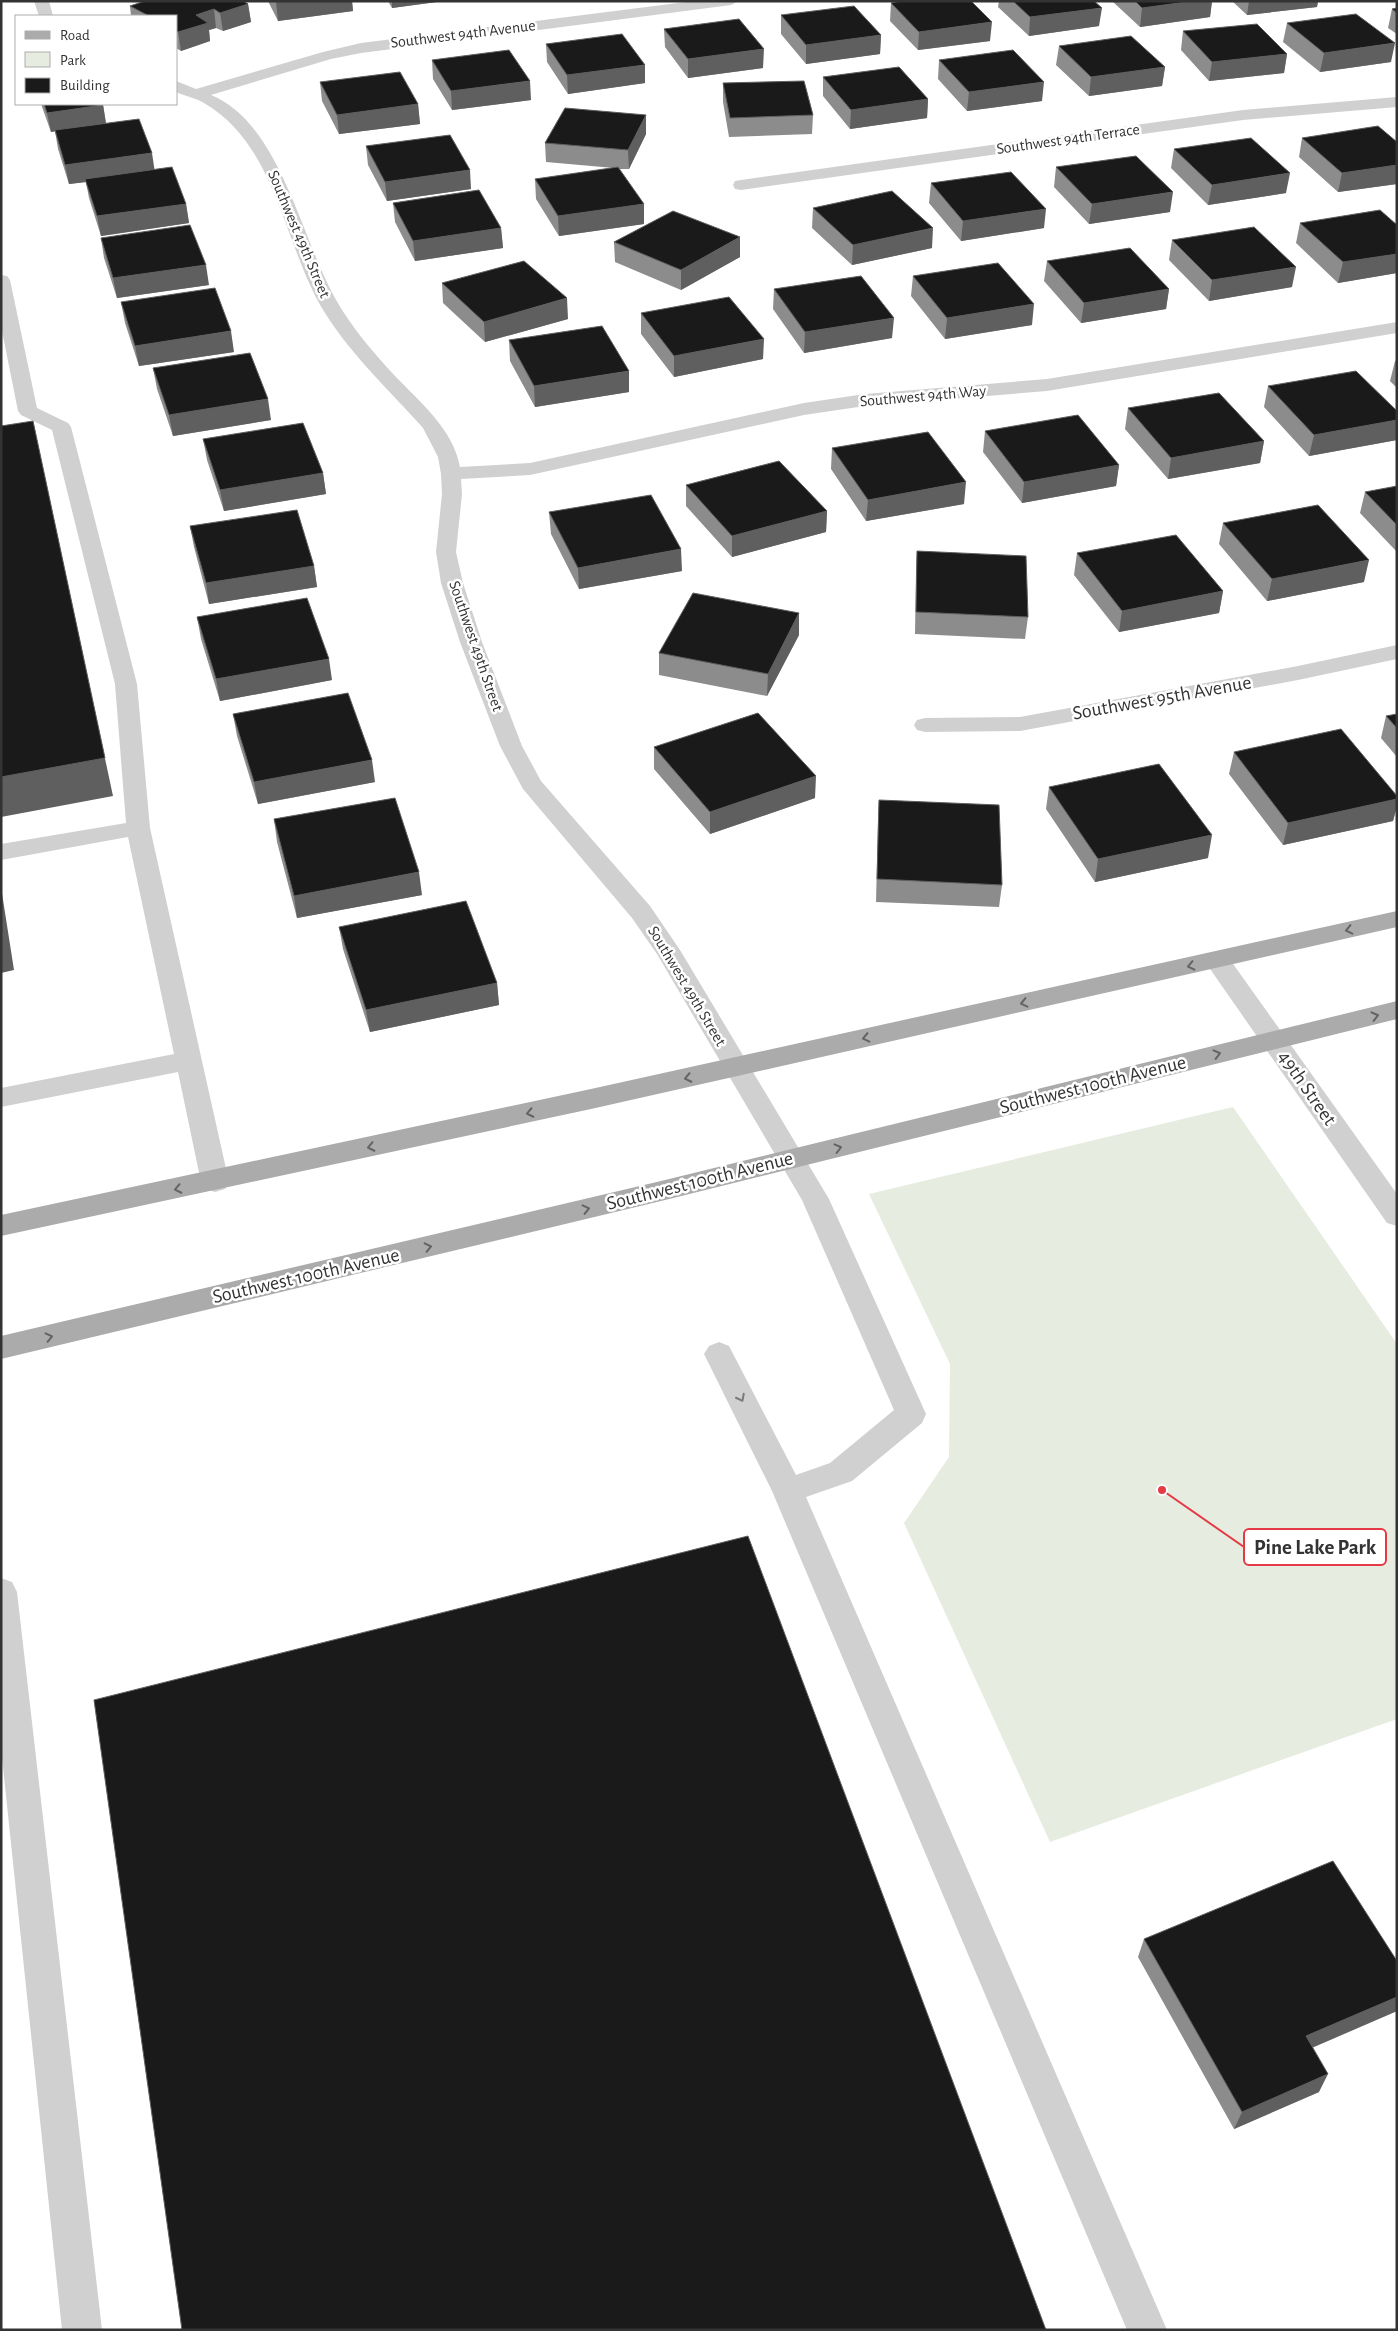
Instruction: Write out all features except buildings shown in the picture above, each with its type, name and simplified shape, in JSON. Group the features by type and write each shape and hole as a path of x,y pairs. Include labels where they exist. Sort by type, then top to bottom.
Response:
{"main road":[{"path":"1,1226 215,1182 1397,919"},
{"name":"Southwest 100th Avenue","path":"1,1348 791,1159 1397,1010"}],"street":[{"path":"41,1 46,15"},
{"name":"Southwest 94th Avenue","path":"199,93 361,48 731,1"},
{"name":"Southwest 49th Street","path":"178,87 199,93 230,112 257,144 270,165 324,297 356,342 431,425 440,439 448,457 451,474 452,494 446,552 452,583 471,642 511,746 531,784 641,912 667,950 815,1199 911,1414 841,1472 788,1491"},
{"name":"Southwest 94th Terrace","path":"741,185 1243,115 1397,102"},
{"path":"1,280 28,411 61,427 126,684 138,828 215,1182"},
{"name":"Southwest 94th Way","path":"451,474 530,469 613,453 804,409 866,400 1047,385 1397,327"},
{"name":"Southwest 95th Avenue","path":"925,725 1020,724 1298,673 1397,652"},
{"path":"1,852 138,828"},
{"name":"49th Street","path":"1217,960 1397,1216"},
{"path":"1,1098 189,1060"},
{"path":"719,1354 788,1491 1147,2330"},
{"path":"1,1592 82,2330"}],"green space":[{"path":"1233,1107 1397,1344 1397,1719 1050,1842 904,1523 949,1457 950,1364 869,1194"}],"place":[{"name":"Pine Lake Park","path":"1162,1490"}]}
